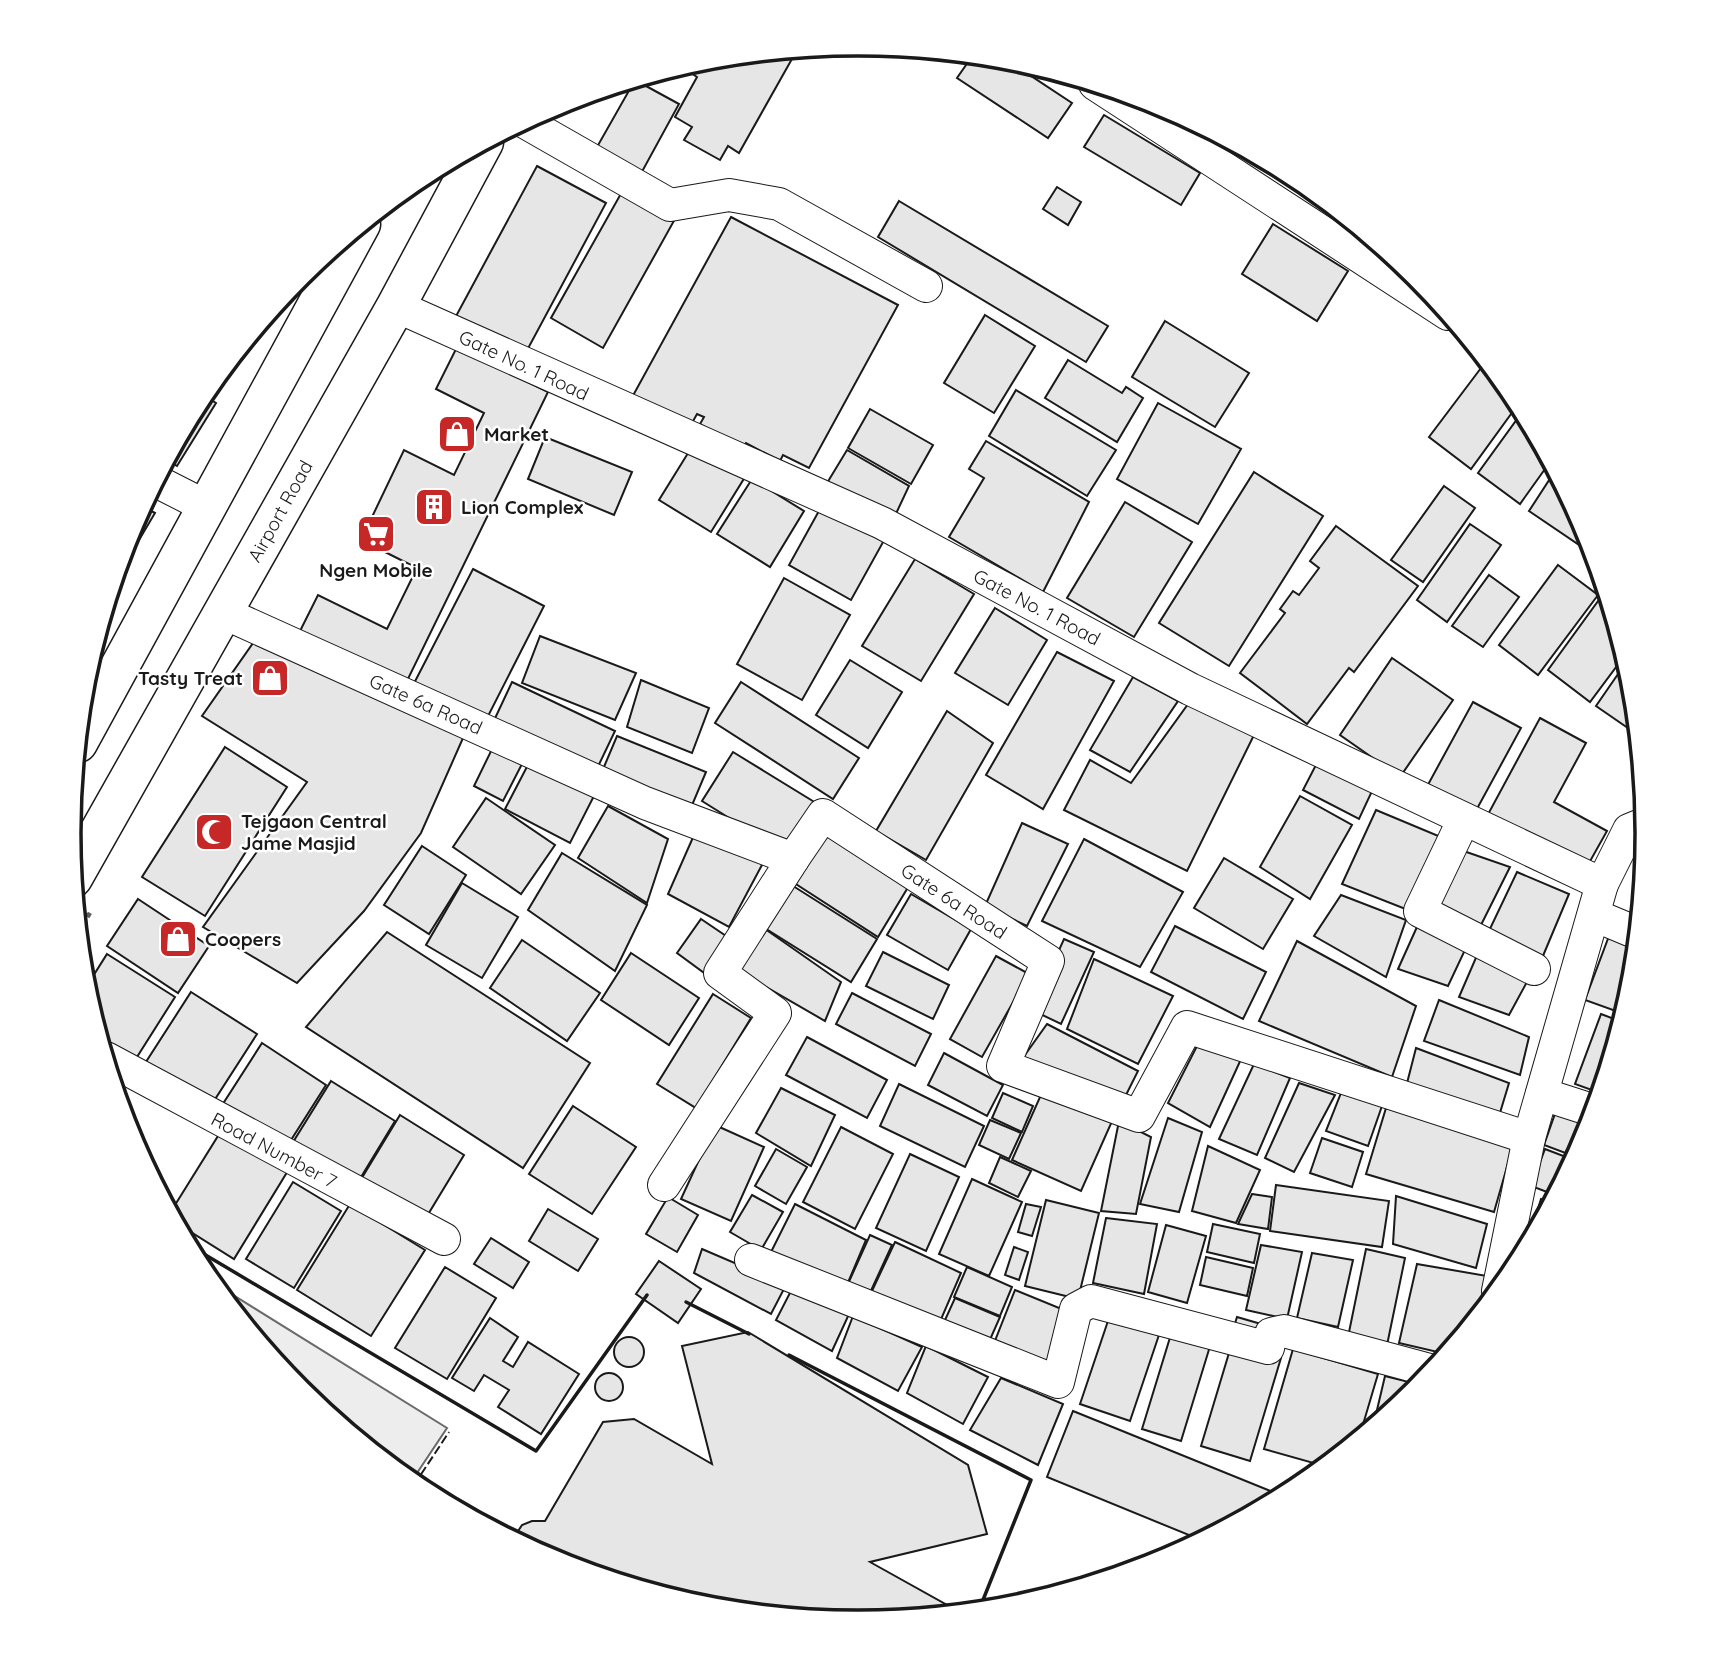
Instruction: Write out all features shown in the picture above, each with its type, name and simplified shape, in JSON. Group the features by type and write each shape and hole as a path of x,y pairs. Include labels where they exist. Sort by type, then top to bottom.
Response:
{"highway":[{"name":"Airport Road","path":"82,862 396,306 476,156"},
{"path":"91,711 349,246"}],"street":[{"path":"1125,103 1415,293"},
{"path":"534,127 670,205 729,195 779,204 926,286"},
{"name":"Gate No. 1 Road","path":"396,306 882,523 1190,689 1602,884"},
{"path":"163,485 207,507"},
{"name":"Gate 6a Road","path":"223,612 645,803 793,859 823,815 1048,961 1003,1066 1015,1071 1139,1116 1187,1027 1529,1138"},
{"path":"1464,819 1420,911 1534,969"},
{"path":"1503,1266 1529,1138 1602,884 1629,830 1635,828"},
{"path":"664,1185 775,1013 720,973 793,859"},
{"path":"1594,915 1628,929"},
{"name":"Road Number 7","path":"116,1063 444,1239"},
{"path":"1542,1094 1585,1108"},
{"path":"751,1260 1058,1382 1076,1309 1091,1301 1268,1348 1271,1334 1284,1331 1421,1367"}],"shaded area":[{"path":"235,1296 447,1428 417,1473 346,1417 309,1382 274,1345"}],"building":[{"path":"792,60 739,153 728,146 720,160 684,140 692,127 675,117 697,77 693,74"},
{"path":"967,64 1010,71 1031,76 1072,103 1048,138 957,78"},
{"path":"645,86 679,104 638,179 593,154 629,91"},
{"path":"1104,115 1200,173 1181,205 1084,147"},
{"path":"537,166 606,203 524,356 455,318"},
{"path":"1057,187 1081,202 1068,225 1043,209"},
{"path":"623,190 675,219 603,348 551,318"},
{"path":"899,201 1108,326 1086,362 878,237"},
{"path":"731,217 898,305 809,468 783,455 780,461 746,443 743,448 700,424 704,417 697,414 687,432 630,401"},
{"path":"1273,224 1348,271 1317,321 1242,274"},
{"path":"985,315 1035,346 994,413 944,383"},
{"path":"1165,321 1249,373 1215,427 1132,377"},
{"name":"Lion Complex","path":"457,347 548,392 406,683 300,631 318,595 387,629 417,568 361,540 404,450 454,475 484,413 436,389"},
{"path":"1068,360 1122,393 1126,387 1143,398 1117,442 1045,398"},
{"path":"1480,369 1512,413 1471,469 1429,437"},
{"path":"1016,390 1116,450 1087,496 989,436"},
{"path":"212,401 216,403 177,466 174,464 185,444"},
{"path":"1158,403 1241,449 1198,524 1117,479"},
{"path":"870,409 933,445 911,484 848,448"},
{"path":"1516,421 1544,470 1520,504 1478,473"},
{"path":"545,437 632,472 614,515 528,479"},
{"path":"986,441 1089,502 1043,592 949,537 984,478 969,469"},
{"path":"693,445 745,477 711,532 659,500"},
{"path":"847,450 909,486 893,520 824,488"},
{"path":"1254,472 1323,516 1229,666 1159,623"},
{"path":"752,479 804,511 770,567 717,534"},
{"path":"1550,479 1580,545 1529,511"},
{"path":"1444,486 1475,508 1423,582 1391,560"},
{"path":"825,500 887,535 851,600 789,565"},
{"path":"1125,502 1192,542 1134,637 1067,598"},
{"path":"151,511 155,513 137,543"},
{"path":"1470,524 1501,545 1447,622 1417,600"},
{"path":"1336,526 1418,586 1354,672 1349,668 1307,724 1240,673 1285,613 1280,609 1293,591 1299,595 1319,568 1310,561"},
{"path":"915,559 974,594 921,681 862,646"},
{"path":"1558,565 1598,595 1538,675 1499,645"},
{"path":"473,569 544,606 483,726 409,693"},
{"path":"1489,575 1519,597 1483,647 1452,626"},
{"path":"784,578 850,615 802,700 737,664"},
{"path":"1599,600 1617,666 1590,702 1548,670"},
{"path":"995,608 1047,640 1008,705 955,673"},
{"path":"258,636 467,729 421,833 364,911 297,983 203,927 307,782 202,716"},
{"path":"540,636 636,673 615,720 522,683"},
{"path":"1057,652 1114,681 1043,809 986,775"},
{"path":"1392,658 1453,700 1400,777 1340,735"},
{"path":"850,660 902,692 868,748 816,715"},
{"path":"1618,674 1627,728 1596,706"},
{"path":"1133,677 1178,701 1130,772 1090,750"},
{"path":"641,680 709,708 692,753 627,727"},
{"path":"512,682 615,731 593,777 490,729"},
{"path":"741,682 859,758 833,799 715,723"},
{"path":"1191,700 1255,733 1187,871 1064,810 1090,760 1131,783"},
{"path":"1473,702 1521,728 1472,818 1424,792"},
{"path":"947,711 993,743 926,860 876,831"},
{"path":"1540,718 1586,743 1554,802 1607,831 1584,872 1486,818"},
{"path":"617,736 706,772 690,810 601,774"},
{"path":"494,745 524,760 503,801 474,786"},
{"name":"Tejgaon Central Jame Masjid","path":"225,747 287,787 205,916 142,877"},
{"path":"733,752 816,803 785,853 702,801"},
{"path":"531,759 596,792 570,843 505,809"},
{"path":"1318,761 1373,789 1359,819 1303,790"},
{"path":"1300,796 1352,825 1310,899 1260,867"},
{"path":"486,798 555,845 521,894 453,847"},
{"path":"608,806 668,839 647,903 578,858"},
{"path":"1376,810 1448,840 1413,912 1342,884"},
{"path":"1022,823 1068,844 1027,926 985,906"},
{"path":"820,825 913,879 878,937 785,877"},
{"path":"698,826 763,863 729,927 668,894"},
{"path":"1084,839 1183,892 1140,967 1042,921"},
{"path":"422,846 466,875 429,934 384,905"},
{"path":"1452,847 1510,867 1480,927 1425,906"},
{"path":"562,853 647,905 615,971 528,910"},
{"path":"1224,858 1293,899 1263,949 1194,908"},
{"path":"1517,872 1569,894 1540,963 1487,935"},
{"path":"782,879 877,939 851,982 755,922"},
{"path":"462,883 518,917 482,978 426,945"},
{"path":"911,894 971,929 948,970 887,935"},
{"path":"1341,895 1406,920 1386,977 1314,936"},
{"path":"138,899 209,946 178,993 107,946"},
{"path":"1421,918 1473,933 1448,986 1398,969"},
{"path":"701,919 732,940 707,975 677,953"},
{"path":"755,922 841,982 825,1021 735,969"},
{"path":"1175,926 1266,972 1243,1019 1151,972"},
{"path":"387,932 590,1063 523,1168 306,1027"},
{"path":"1609,936 1627,943 1614,1011 1585,1000"},
{"path":"1064,939 1094,952 1061,1024 1032,1010"},
{"path":"522,940 600,993 567,1041 490,988"},
{"path":"1297,941 1416,1006 1392,1077 1259,1021"},
{"path":"1481,946 1534,969 1509,1015 1459,997"},
{"path":"883,952 949,985 933,1019 866,986"},
{"path":"631,953 699,998 669,1045 601,1000"},
{"path":"107,954 175,997 130,1068 114,1057 94,974"},
{"path":"996,956 1029,974 982,1057 950,1039"},
{"path":"1094,959 1173,996 1138,1064 1067,1029"},
{"path":"191,992 257,1034 210,1107 144,1065"},
{"path":"852,993 931,1034 915,1066 836,1024"},
{"path":"713,994 751,1018 696,1108 657,1084"},
{"path":"1439,1000 1529,1037 1520,1075 1424,1041"},
{"path":"1601,1014 1613,1018 1591,1090 1575,1084"},
{"path":"1047,1024 1138,1071 1123,1101 1020,1062"},
{"path":"807,1037 887,1080 867,1118 786,1075"},
{"path":"1199,1042 1242,1057 1210,1127 1168,1103"},
{"path":"262,1043 326,1085 284,1151 219,1110"},
{"path":"1416,1048 1509,1083 1496,1126 1405,1091"},
{"path":"944,1053 1003,1085 987,1116 928,1085"},
{"path":"1254,1064 1290,1078 1257,1155 1219,1139"},
{"path":"331,1081 395,1121 355,1187 290,1147"},
{"path":"1299,1083 1335,1095 1294,1172 1265,1158"},
{"path":"899,1084 984,1126 965,1167 880,1126"},
{"path":"781,1088 835,1115 811,1166 756,1133"},
{"path":"1044,1088 1113,1119 1081,1191 1012,1160"},
{"path":"1003,1093 1033,1106 1022,1132 992,1118"},
{"path":"1341,1093 1382,1106 1368,1146 1326,1131"},
{"path":"573,1106 636,1147 592,1214 529,1174"},
{"path":"1386,1108 1513,1146 1494,1212 1366,1174"},
{"path":"1557,1108 1581,1117 1566,1153 1544,1145"},
{"path":"400,1115 464,1155 424,1221 360,1181"},
{"path":"1168,1118 1202,1132 1179,1212 1140,1204"},
{"path":"990,1120 1021,1133 1009,1159 979,1145"},
{"path":"1119,1121 1151,1137 1136,1214 1101,1211"},
{"path":"715,1125 764,1147 731,1221 681,1199"},
{"path":"841,1127 893,1154 855,1229 803,1202"},
{"path":"223,1128 289,1169 234,1259 191,1232 175,1204"},
{"path":"1322,1138 1363,1152 1352,1187 1310,1173"},
{"path":"1208,1146 1260,1170 1236,1223 1192,1211"},
{"path":"776,1149 807,1167 786,1204 755,1186"},
{"path":"1545,1149 1564,1156 1547,1192 1531,1186"},
{"path":"910,1154 959,1177 926,1251 876,1228"},
{"path":"1000,1157 1031,1171 1018,1197 989,1183"},
{"path":"972,1179 1022,1202 989,1276 939,1254"},
{"path":"293,1182 341,1211 294,1288 246,1259"},
{"path":"1276,1185 1389,1201 1382,1247 1270,1231"},
{"path":"1252,1194 1272,1197 1268,1229 1238,1224"},
{"path":"752,1195 783,1212 761,1250 730,1232"},
{"path":"1396,1196 1487,1224 1476,1268 1393,1244"},
{"path":"668,1197 698,1215 677,1252 646,1234"},
{"path":"1046,1200 1099,1213 1078,1299 1025,1286"},
{"path":"350,1204 425,1250 371,1336 297,1290"},
{"path":"795,1204 866,1240 844,1292 769,1256"},
{"path":"1026,1204 1041,1207 1032,1236 1018,1232"},
{"path":"548,1209 598,1239 578,1271 529,1241"},
{"path":"1106,1218 1157,1224 1144,1294 1093,1283"},
{"path":"1213,1224 1260,1234 1254,1263 1207,1252"},
{"path":"1166,1225 1206,1236 1187,1303 1148,1292"},
{"path":"870,1235 892,1245 869,1295 847,1286"},
{"path":"491,1238 529,1262 513,1288 474,1264"},
{"path":"895,1242 961,1273 939,1324 871,1293"},
{"path":"1261,1245 1302,1252 1287,1319 1246,1310"},
{"path":"1014,1247 1028,1252 1019,1280 1005,1275"},
{"path":"702,1249 786,1285 771,1314 694,1273"},
{"path":"1366,1249 1405,1258 1386,1350 1347,1342"},
{"path":"1312,1253 1353,1260 1338,1327 1297,1318"},
{"path":"1206,1257 1253,1268 1247,1296 1200,1285"},
{"path":"659,1261 701,1289 678,1323 636,1294"},
{"path":"1417,1264 1487,1276 1485,1291 1436,1352 1399,1343"},
{"path":"445,1267 496,1298 447,1379 395,1348"},
{"path":"967,1267 1012,1287 1000,1316 954,1297"},
{"path":"794,1285 850,1312 832,1351 776,1320"},
{"path":"1015,1290 1069,1312 1042,1373 991,1351"},
{"path":"955,1298 1000,1317 985,1351 940,1331"},
{"path":"1110,1315 1160,1332 1130,1421 1080,1404"},
{"path":"853,1316 922,1347 898,1391 837,1358"},
{"path":"1237,1317 1268,1326 1264,1341 1232,1333"},
{"path":"490,1318 518,1337 503,1361 513,1367 528,1342 579,1374 541,1434 498,1407 509,1390 484,1375 474,1391 452,1378"},
{"path":"1172,1331 1211,1343 1181,1441 1142,1429"},
{"path":"748,1332 968,1465 987,1534 870,1562 946,1604 858,1610 807,1608 706,1595 608,1569 518,1532 522,1525 532,1521 545,1521 603,1422 634,1419 712,1464 682,1346"},
{"path":"629,1337 640,1341 644,1352 640,1363 629,1367 618,1363 614,1352 618,1341"},
{"path":"1232,1343 1281,1358 1250,1461 1201,1446"},
{"path":"926,1346 988,1377 963,1424 907,1393"},
{"path":"1293,1349 1378,1374 1364,1422 1312,1463 1264,1449"},
{"path":"609,1373 619,1377 623,1387 619,1397 609,1401 599,1397 595,1387 599,1377"},
{"path":"1385,1376 1407,1382 1407,1382 1377,1410"},
{"path":"1001,1378 1063,1404 1038,1465 970,1430"},
{"path":"1073,1411 1271,1491 1190,1535 1047,1477"}],"fence":[{"path":"421,1475 449,1432"}],"wall":[{"path":"206,1255 536,1451 647,1295"},
{"path":"686,1302 749,1334"},
{"path":"789,1355 1031,1480 983,1599"}],"place":[{"name":"Market","path":"457,434"},
{"name":"Lion Complex","path":"434,507"},
{"name":"Ngen Mobile","path":"376,534"},
{"name":"Tasty Treat","path":"270,678"},
{"name":"Tejgaon Central Jame Masjid","path":"214,832"},
{"name":"Coopers","path":"178,939"}]}
